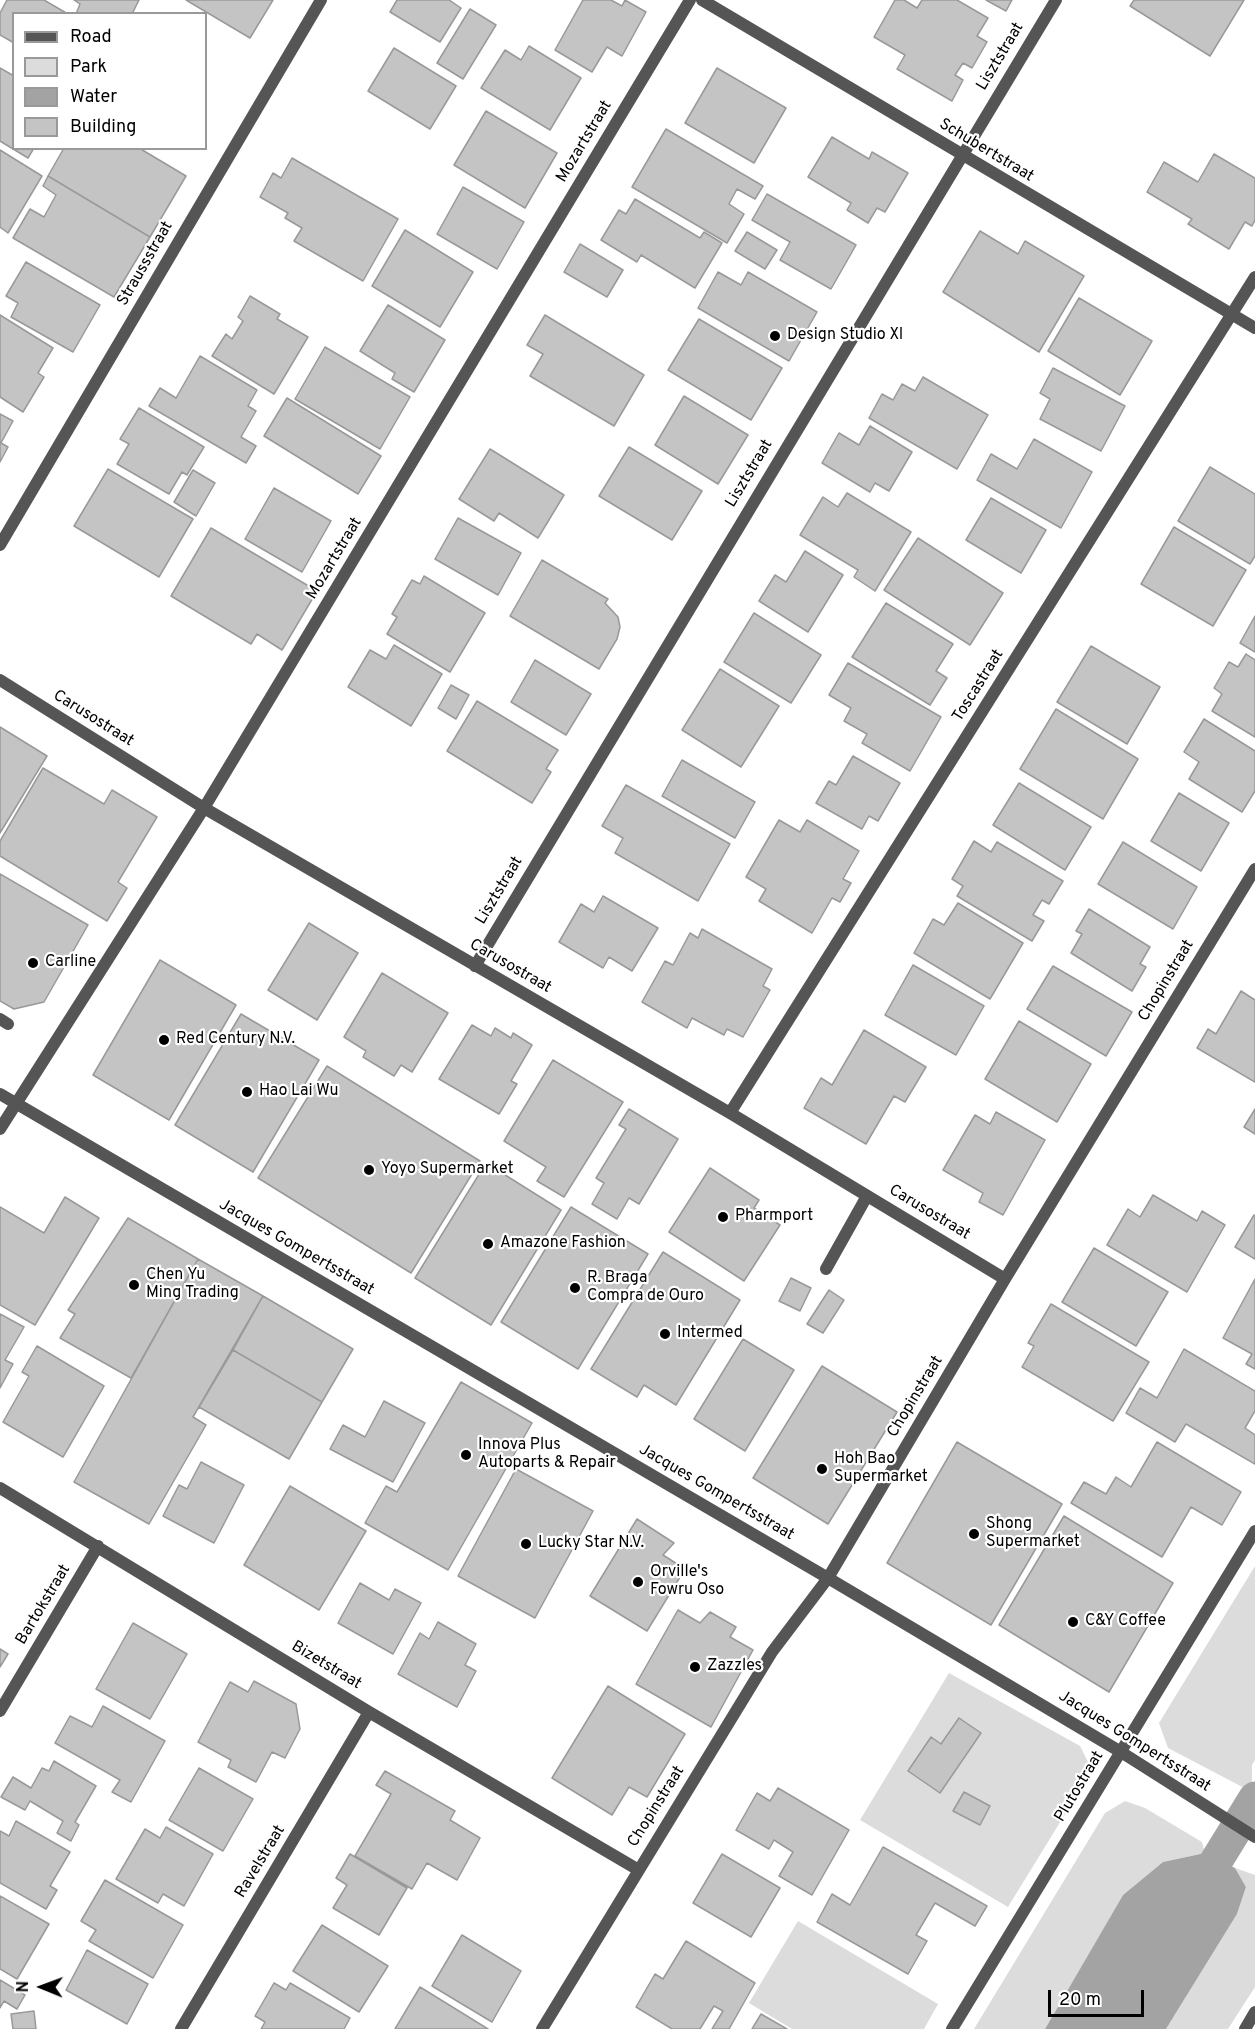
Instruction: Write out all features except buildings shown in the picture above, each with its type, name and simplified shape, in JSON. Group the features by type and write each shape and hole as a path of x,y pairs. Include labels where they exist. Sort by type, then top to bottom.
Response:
{"street":[{"name":"Straussstraat","path":"0,545 321,0"},
{"name":"Mozartstraat","path":"0,1129 204,808 690,0"},
{"name":"Schubertstraat","path":"702,0 960,156 1255,328"},
{"name":"Lisztstraat","path":"475,966 960,156 1056,0"},
{"name":"Toscastraat","path":"730,1113 1255,277"},
{"name":"Carusostraat","path":"0,680 204,808 730,1113 1005,1279"},
{"name":"Chopinstraat","path":"542,2029 637,1869 772,1652 828,1578 1005,1279 1255,869"},
{"name":"Jacques Gompertsstraat","path":"0,1094 828,1578 1121,1752 1255,1837"},
{"path":"826,1269 867,1196"},
{"name":"Bizetstraat","path":"0,1488 369,1712 637,1869"},
{"name":"Plutostraat","path":"952,2029 1255,1531"},
{"name":"Bartokstraat","path":"0,1712 98,1546"},
{"name":"Ravelstraat","path":"181,2029 369,1712"},
{"path":"1245,2029 1255,2012"}],"green space":[{"path":"1255,1566 1255,1760 1252,1765 1252,1792 1168,1748 1159,1723"},
{"path":"949,1673 1080,1746 1088,1762 1086,1780 1008,1907 860,1820"},
{"path":"1125,1801 1145,1808 1202,1842 1205,1853 1163,1862 1123,1895 1045,2029 974,2029 1105,1813"},
{"path":"1235,1868 1255,1875 1255,1987 1228,2029 1166,2029 1237,1914 1246,1887"},
{"path":"798,1921 938,2004 924,2029 792,2029 749,2003"}],"water":[{"path":"1205,1853 1235,1868 1246,1887 1237,1914 1166,2029 1045,2029 1123,1895 1163,1862"}],"waterway":[{"path":"1194,1897 1255,1798"}],"place":[{"name":"Design Studio XI","path":"775,336"},
{"name":"Carline","path":"33,963"},
{"name":"Red Century N.V.","path":"164,1040"},
{"name":"Hao Lai Wu","path":"247,1092"},
{"name":"Yoyo Supermarket","path":"369,1170"},
{"name":"Pharmport","path":"723,1217"},
{"name":"Amazone Fashion","path":"488,1244"},
{"name":"Chen Yu Ming Trading","path":"134,1285"},
{"name":"R. Braga Compra de Ouro","path":"575,1288"},
{"name":"Intermed","path":"665,1334"},
{"name":"Innova Plus Autoparts & Repair","path":"466,1455"},
{"name":"Hoh Bao Supermarket","path":"822,1469"},
{"name":"Shong Supermarket","path":"974,1534"},
{"name":"Lucky Star N.V.","path":"526,1544"},
{"name":"Orville's Fowru Oso","path":"638,1582"},
{"name":"C&Y Coffee","path":"1073,1622"},
{"name":"Zazzles","path":"695,1667"}]}
